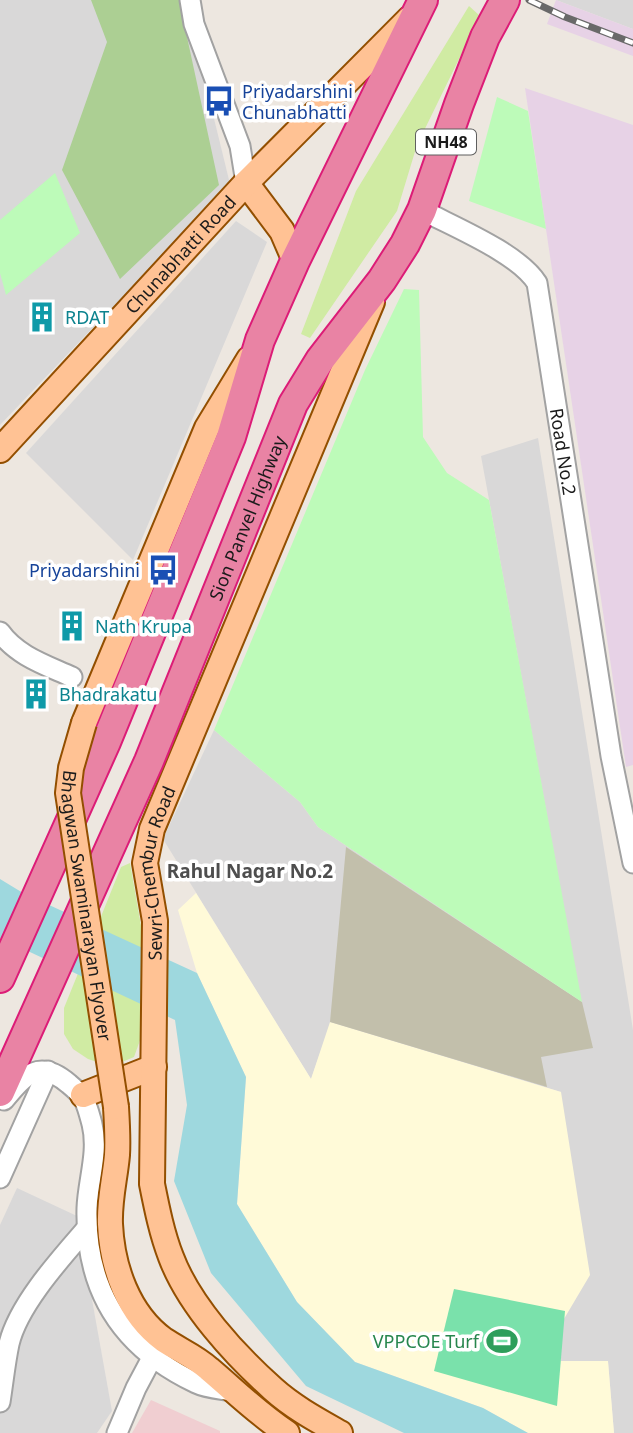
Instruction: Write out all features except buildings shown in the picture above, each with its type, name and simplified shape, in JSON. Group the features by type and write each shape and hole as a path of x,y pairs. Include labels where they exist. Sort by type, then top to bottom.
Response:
{"highway":[{"name":"Sion Panvel Highway","path":"0,1092 149,761 293,404 320,360 382,280 405,244 422,210 485,37 505,0"},
{"path":"2,973 106,742 225,450 260,340 295,261 421,5"}],"main road":[{"name":"Chunabhatti Road","path":"0,450 246,183 421,5"},
{"path":"246,183 282,231 295,261"},
{"name":"Sewri-Chembur Road","path":"340,1433 308,1415 273,1390 217,1330 188,1291 171,1259 152,1184 155,921 145,863 152,829 382,280"},
{"name":"Bhagwan Swaminarayan Flyover","path":"260,340 207,428 84,723 71,768 68,793 116,1107 118,1130 110,1197 110,1225 116,1263 127,1295 150,1329 208,1367 265,1419 287,1433"},
{"path":"145,863 144,808 149,761"},
{"path":"83,1095 154,1067"}],"street":[{"path":"190,0 194,24 240,146 246,183"},
{"name":"Road No.2","path":"422,210 501,252 531,275 537,283 611,757 633,863"},
{"path":"0,632 6,641 24,656 72,677"},
{"path":"0,1178 48,1071"},
{"path":"0,1104 20,1081 30,1074 48,1071 57,1073 83,1095 96,1141 89,1185 87,1228 96,1277 110,1311 136,1343 153,1356 198,1384 232,1391"},
{"path":"0,1402 9,1341 37,1290 87,1228"},
{"path":"117,1433 153,1356"}],"shaded area":[{"path":"0,0 185,0 230,184 0,425"},
{"path":"556,0 633,0 633,29"},
{"path":"556,0 633,29 633,56 547,24"},
{"path":"525,88 633,125 633,765 626,767"},
{"path":"236,221 267,242 133,560 26,453"},
{"path":"538,438 633,1030 633,1433 614,1433 608,1362 561,1361 558,1329 561,1092 331,1022 311,1079 163,839 214,730 300,802 318,827 581,1001 481,456"},
{"path":"346,847 582,1002 593,1048 541,1057 547,1087 330,1022"},
{"path":"196,893 311,1079 330,1022 561,1092 590,1275 558,1329 561,1361 608,1361 614,1433 528,1433 483,1408 355,1362 297,1302 237,1204 246,1077 197,973 178,910"},
{"path":"17,1188 77,1216 112,1411 97,1433 0,1433 0,1225"},
{"path":"151,1400 220,1431 220,1433 132,1433"}],"green space":[{"path":"91,0 179,0 219,185 120,279 62,170 107,42"},
{"path":"469,6 480,16 417,145 397,211 310,338 301,334 356,191"},
{"path":"497,97 528,111 546,229 469,201"},
{"path":"55,173 80,233 6,295 0,273 0,220"},
{"path":"404,289 419,290 423,437 447,473 489,500 582,1002 318,827 300,802 214,730 365,370"},
{"path":"130,863 143,937 143,1032 134,1057 122,1062 103,1064 88,1059 73,1049 64,1034 64,1008 121,867"},
{"name":"VPPCOE Turf","path":"454,1289 565,1311 557,1406 434,1371"}],"water":[{"path":"0,879 23,893 197,973 246,1077 237,1204 297,1302 355,1362 483,1408 528,1433 404,1433 306,1386 211,1273 174,1181 187,1105 175,1020 0,938"}],"railway":[{"path":"529,0 633,43"}],"place":[{"name":"Priyadarshini Chunabhatti","path":"219,101"},
{"name":"RDAT","path":"42,317"},
{"name":"Priyadarshini","path":"163,570"},
{"name":"Nath Krupa","path":"72,626"},
{"name":"Bhadrakatu","path":"36,694"},
{"name":"VPPCOE Turf","path":"502,1341"}],"district":[{"name":"Rahul Nagar No.2","path":"250,871"}]}
